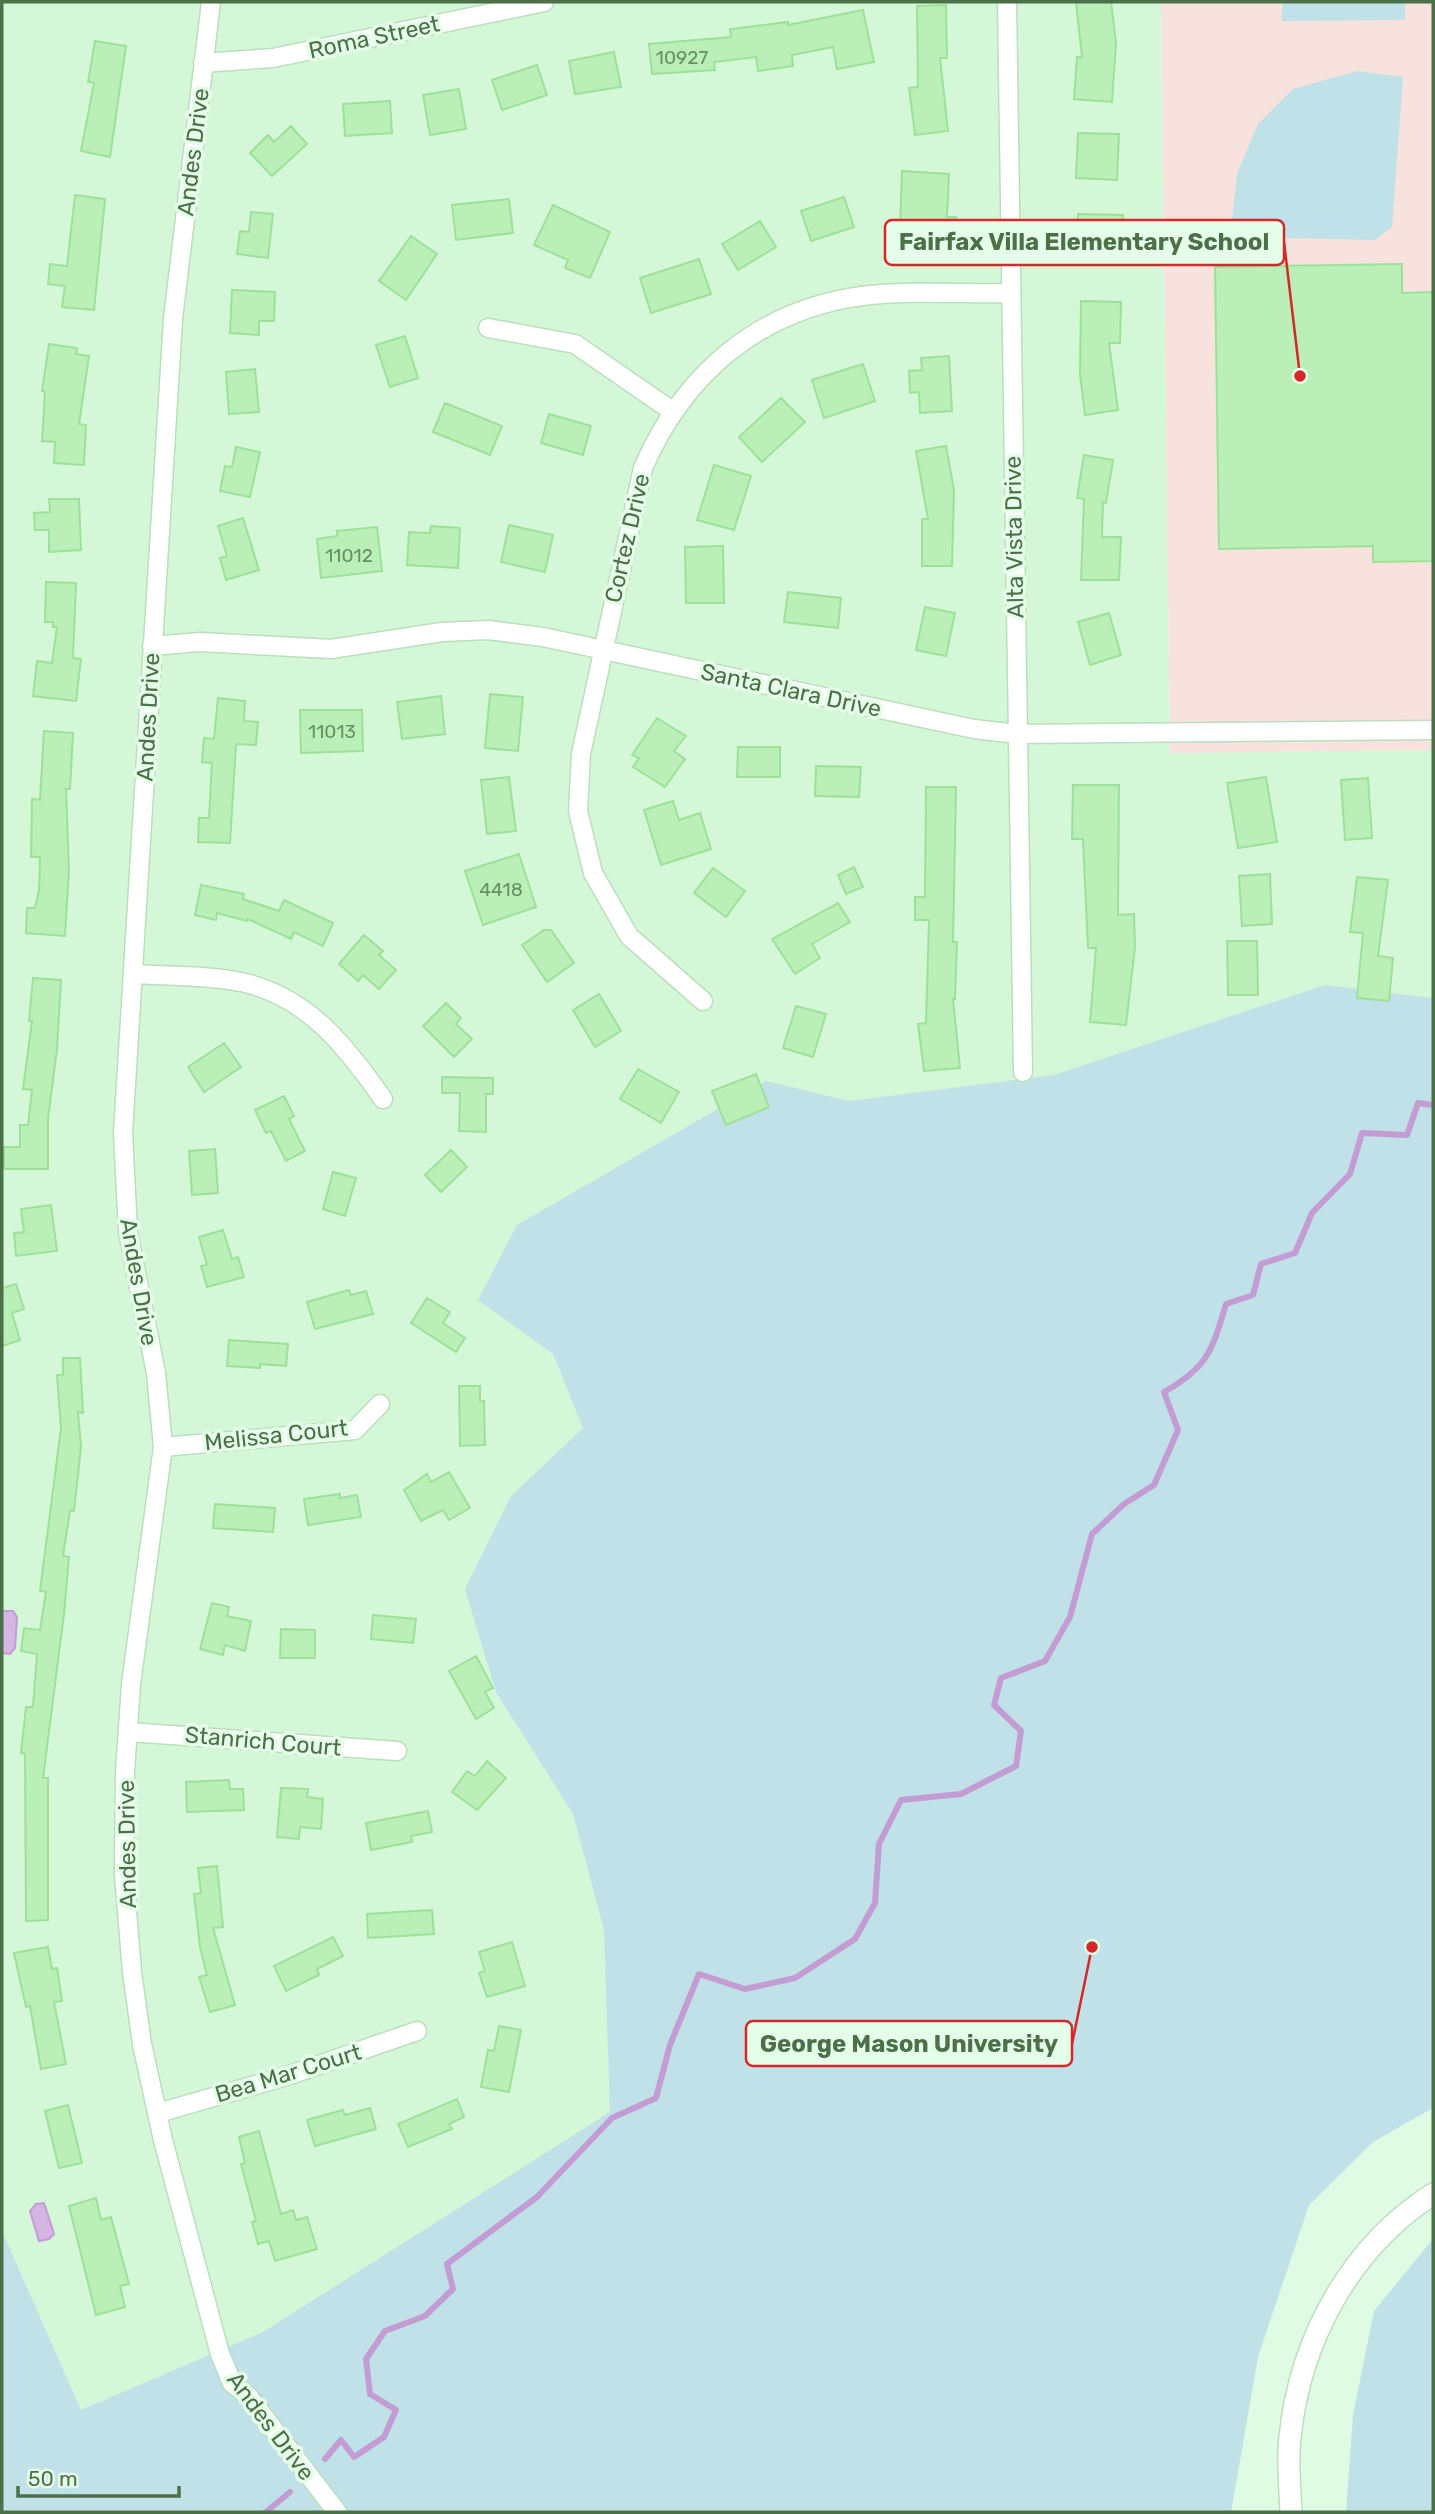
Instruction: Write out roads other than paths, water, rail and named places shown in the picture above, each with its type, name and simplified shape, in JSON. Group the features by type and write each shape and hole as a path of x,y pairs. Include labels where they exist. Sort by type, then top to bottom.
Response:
{"street":[{"name":"Andes Drive","path":"211,2 173,318 123,1133 124,1190 134,1275 156,1373 163,1447 131,1684 125,1772 124,1875 139,2020 158,2113 220,2354 232,2383 248,2396 337,2512"},
{"name":"Roma Street","path":"203,63 272,58 544,2"},
{"name":"Alta Vista Drive","path":"1007,2 1023,1072"},
{"name":"Cortez Drive","path":"703,1001 629,936 604,897 586,852 578,811 578,769 643,468 672,411 705,373 751,336 808,309 865,296 1011,293"},
{"path":"488,328 575,344 672,411"},
{"name":"Santa Clara Drive","path":"152,646 200,642 331,649 442,632 488,630 602,650 974,729 1017,734 1433,730"},
{"path":"133,974 238,981 263,988 293,1002 331,1031 383,1099"},
{"name":"Melissa Court","path":"163,1447 355,1430 380,1404"},
{"name":"Stanrich Court","path":"129,1732 397,1751"},
{"name":"Bea Mar Court","path":"158,2113 290,2075 417,2031"},
{"path":"1291,2512 1290,2439 1297,2393 1324,2316 1365,2254 1393,2225 1433,2194"}],"waterway":[{"path":"325,2459 341,2440 354,2457 384,2437 396,2410 370,2394 366,2359 385,2331 425,2316 453,2289 447,2264 537,2197 612,2118 656,2098 670,2045 699,1974 745,1989 795,1978 855,1939 875,1903 879,1844 901,1800 961,1794 1016,1766 1021,1731 994,1705 1001,1678 1045,1661 1070,1617 1092,1534 1124,1504 1154,1485 1178,1430 1164,1392 1199,1366 1212,1346 1226,1304 1253,1295 1261,1264 1295,1253 1312,1213 1350,1174 1362,1133 1407,1135 1418,1103 1433,1105"},
{"path":"266,2512 290,2492"}],"place":[{"name":"Fairfax Villa Elementary School","path":"1300,376"},
{"name":"George Mason University","path":"1092,1947"}]}
